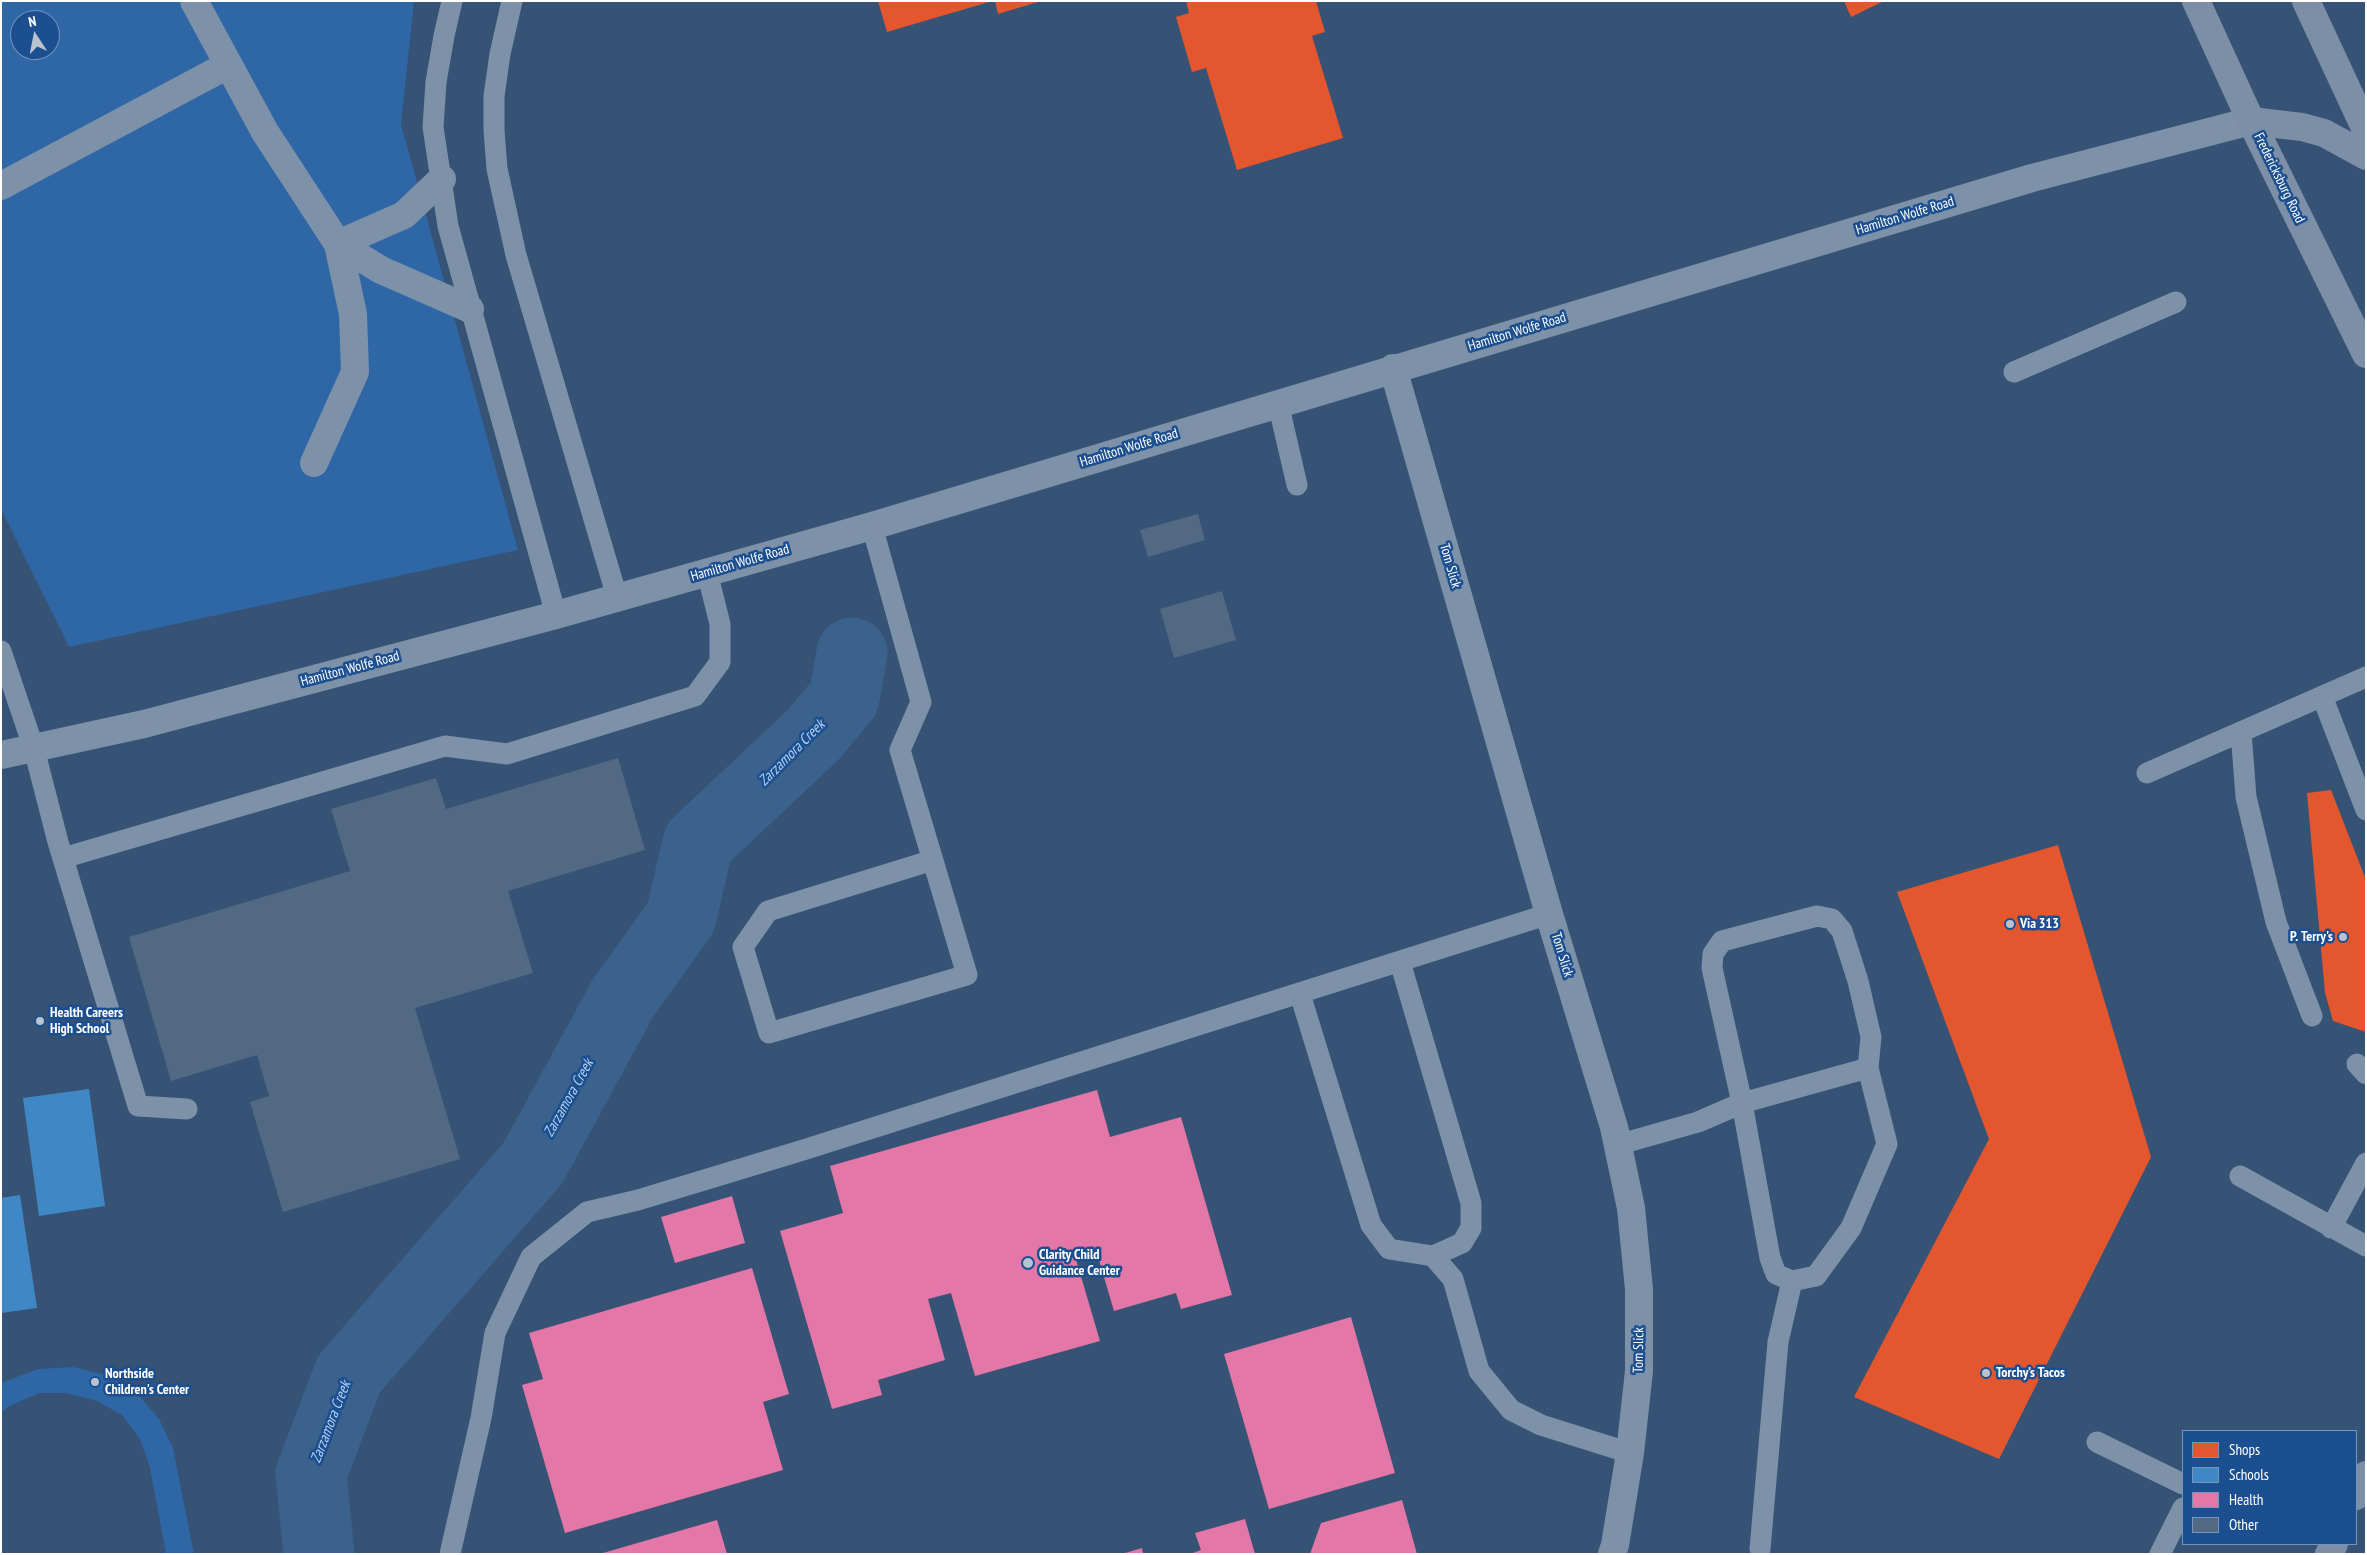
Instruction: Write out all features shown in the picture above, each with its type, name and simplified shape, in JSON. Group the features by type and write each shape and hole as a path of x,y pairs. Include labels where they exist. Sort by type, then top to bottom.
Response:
{"main road":[{"name":"Fredericksburg Road","path":"2196,1 2251,121 2366,354"},
{"path":"2306,1 2366,130"},
{"path":"2251,121 2302,127 2324,133 2366,156"},
{"path":"2357,1494 2366,1475"}],"street":[{"path":"194,1 265,132 338,244 353,314 355,372 314,463"},
{"path":"1,186 228,65"},
{"name":"Hamilton Wolfe Road","path":"1,755 144,724 556,615 872,526 1393,368 2032,178 2251,121"},
{"path":"338,244 404,215 442,179"},
{"path":"338,244 381,270 470,309"},
{"name":"Tom Slick","path":"1393,368 1617,1145 1631,1208 1639,1289 1639,1371 1630,1452 1612,1554"}],"lane":[{"path":"452,1 444,36 432,127 442,179 448,226 556,615"},
{"path":"512,1 500,54 494,96 497,169 516,255 617,597"},
{"path":"2014,372 2176,302"},
{"path":"1278,403 1297,485"},
{"path":"872,526 921,702 900,750 933,860 967,975 769,1033 743,947 768,911 933,860"},
{"path":"63,858 445,746 507,754 695,696 720,662 720,624 707,572"},
{"path":"1,651 34,749 63,858 138,1106 187,1109"},
{"path":"2147,773 2366,677"},
{"path":"2322,696 2366,810"},
{"path":"2241,732 2246,797 2276,922 2312,1016"},
{"path":"450,1554 481,1418 495,1333 531,1257 587,1212 657,1194 1300,994 1549,914"},
{"path":"1817,916 1832,919 1842,931 1858,981 1871,1037 1868,1068 1887,1144 1851,1228 1816,1276 1792,1282 1776,1274 1770,1258 1742,1103 1712,968 1714,954 1722,941 1817,916"},
{"path":"1300,994 1371,1225 1389,1249 1433,1256 1462,1243 1471,1228 1471,1203 1400,962"},
{"path":"1617,1145 1698,1122 1742,1103 1868,1068"},
{"path":"2331,1228 2366,1162"},
{"path":"2240,1176 2366,1246"},
{"path":"1433,1256 1453,1279 1480,1371 1511,1410 1541,1425 1630,1452"},
{"path":"1760,1549 1778,1342 1792,1282"},
{"path":"2097,1442 2182,1484"},
{"path":"2160,1554 2182,1510"}],"shaded area":[{"path":"1,1 414,1 401,124 518,550 69,647 1,509"},
{"path":"73,1367 106,1375 136,1392 159,1419 173,1448 194,1554 166,1554 150,1468 140,1439 122,1415 97,1401 66,1393 40,1393 9,1406 1,1413 1,1383 38,1369"}],"building: Shops":[{"path":"878,1 989,1 989,2 887,32"},
{"path":"995,1 1038,1 1038,2 998,14"},
{"path":"1186,1 1316,1 1325,32 1312,36 1343,138 1237,170 1206,68 1192,72 1176,17 1189,13"},
{"path":"1844,1 1884,1 1851,17"},
{"name":"P. Terry's","path":"2331,790 2366,880 2366,1032 2333,1021 2325,993 2307,793"},
{"path":"2058,845 2151,1157 1999,1459 1854,1397 1989,1139 1897,892"}],"building: Schools":[{"path":"89,1089 105,1206 39,1216 23,1098"},
{"path":"20,1195 37,1308 1,1313 1,1198"}],"building: Health":[{"path":"1097,1090 1110,1137 1181,1117 1232,1295 1181,1309 1176,1293 1114,1311 1096,1250 1075,1256 1100,1341 975,1376 951,1293 928,1299 945,1360 878,1380 882,1395 832,1409 780,1231 843,1213 830,1166"},
{"path":"732,1196 745,1243 675,1263 661,1217"},
{"path":"752,1268 789,1394 763,1402 783,1470 565,1533 522,1385 543,1379 529,1333"},
{"path":"1351,1317 1395,1473 1269,1509 1224,1354"},
{"path":"1402,1500 1417,1554 1310,1554 1321,1523"},
{"path":"1245,1519 1255,1554 1190,1554 1201,1550 1195,1533"},
{"path":"717,1520 727,1554 603,1554 603,1553"},
{"path":"1142,1548 1143,1554 1125,1554 1125,1553"}],"building: Other":[{"path":"1198,514 1205,540 1148,557 1140,530"},
{"path":"1222,591 1236,640 1174,658 1160,609"},
{"path":"618,758 645,850 508,891 533,973 415,1008 460,1159 283,1212 250,1102 269,1096 257,1055 171,1081 129,937 350,871 331,809 436,778 446,809"}],"waterway":[{"name":"Zarzamora Creek","path":"319,1554 311,1474 349,1374 533,1163 623,998 681,917 698,843 813,735 844,698 852,653"}],"place":[{"name":"Via 313","path":"2010,924"},
{"name":"P. Terry's","path":"2343,937"},
{"name":"Health Careers High School","path":"40,1021"},
{"name":"Clarity Child Guidance Center","path":"1028,1263"},
{"name":"Torchy’s Tacos","path":"1986,1373"},
{"name":"Northside Children's Center","path":"95,1382"}]}
